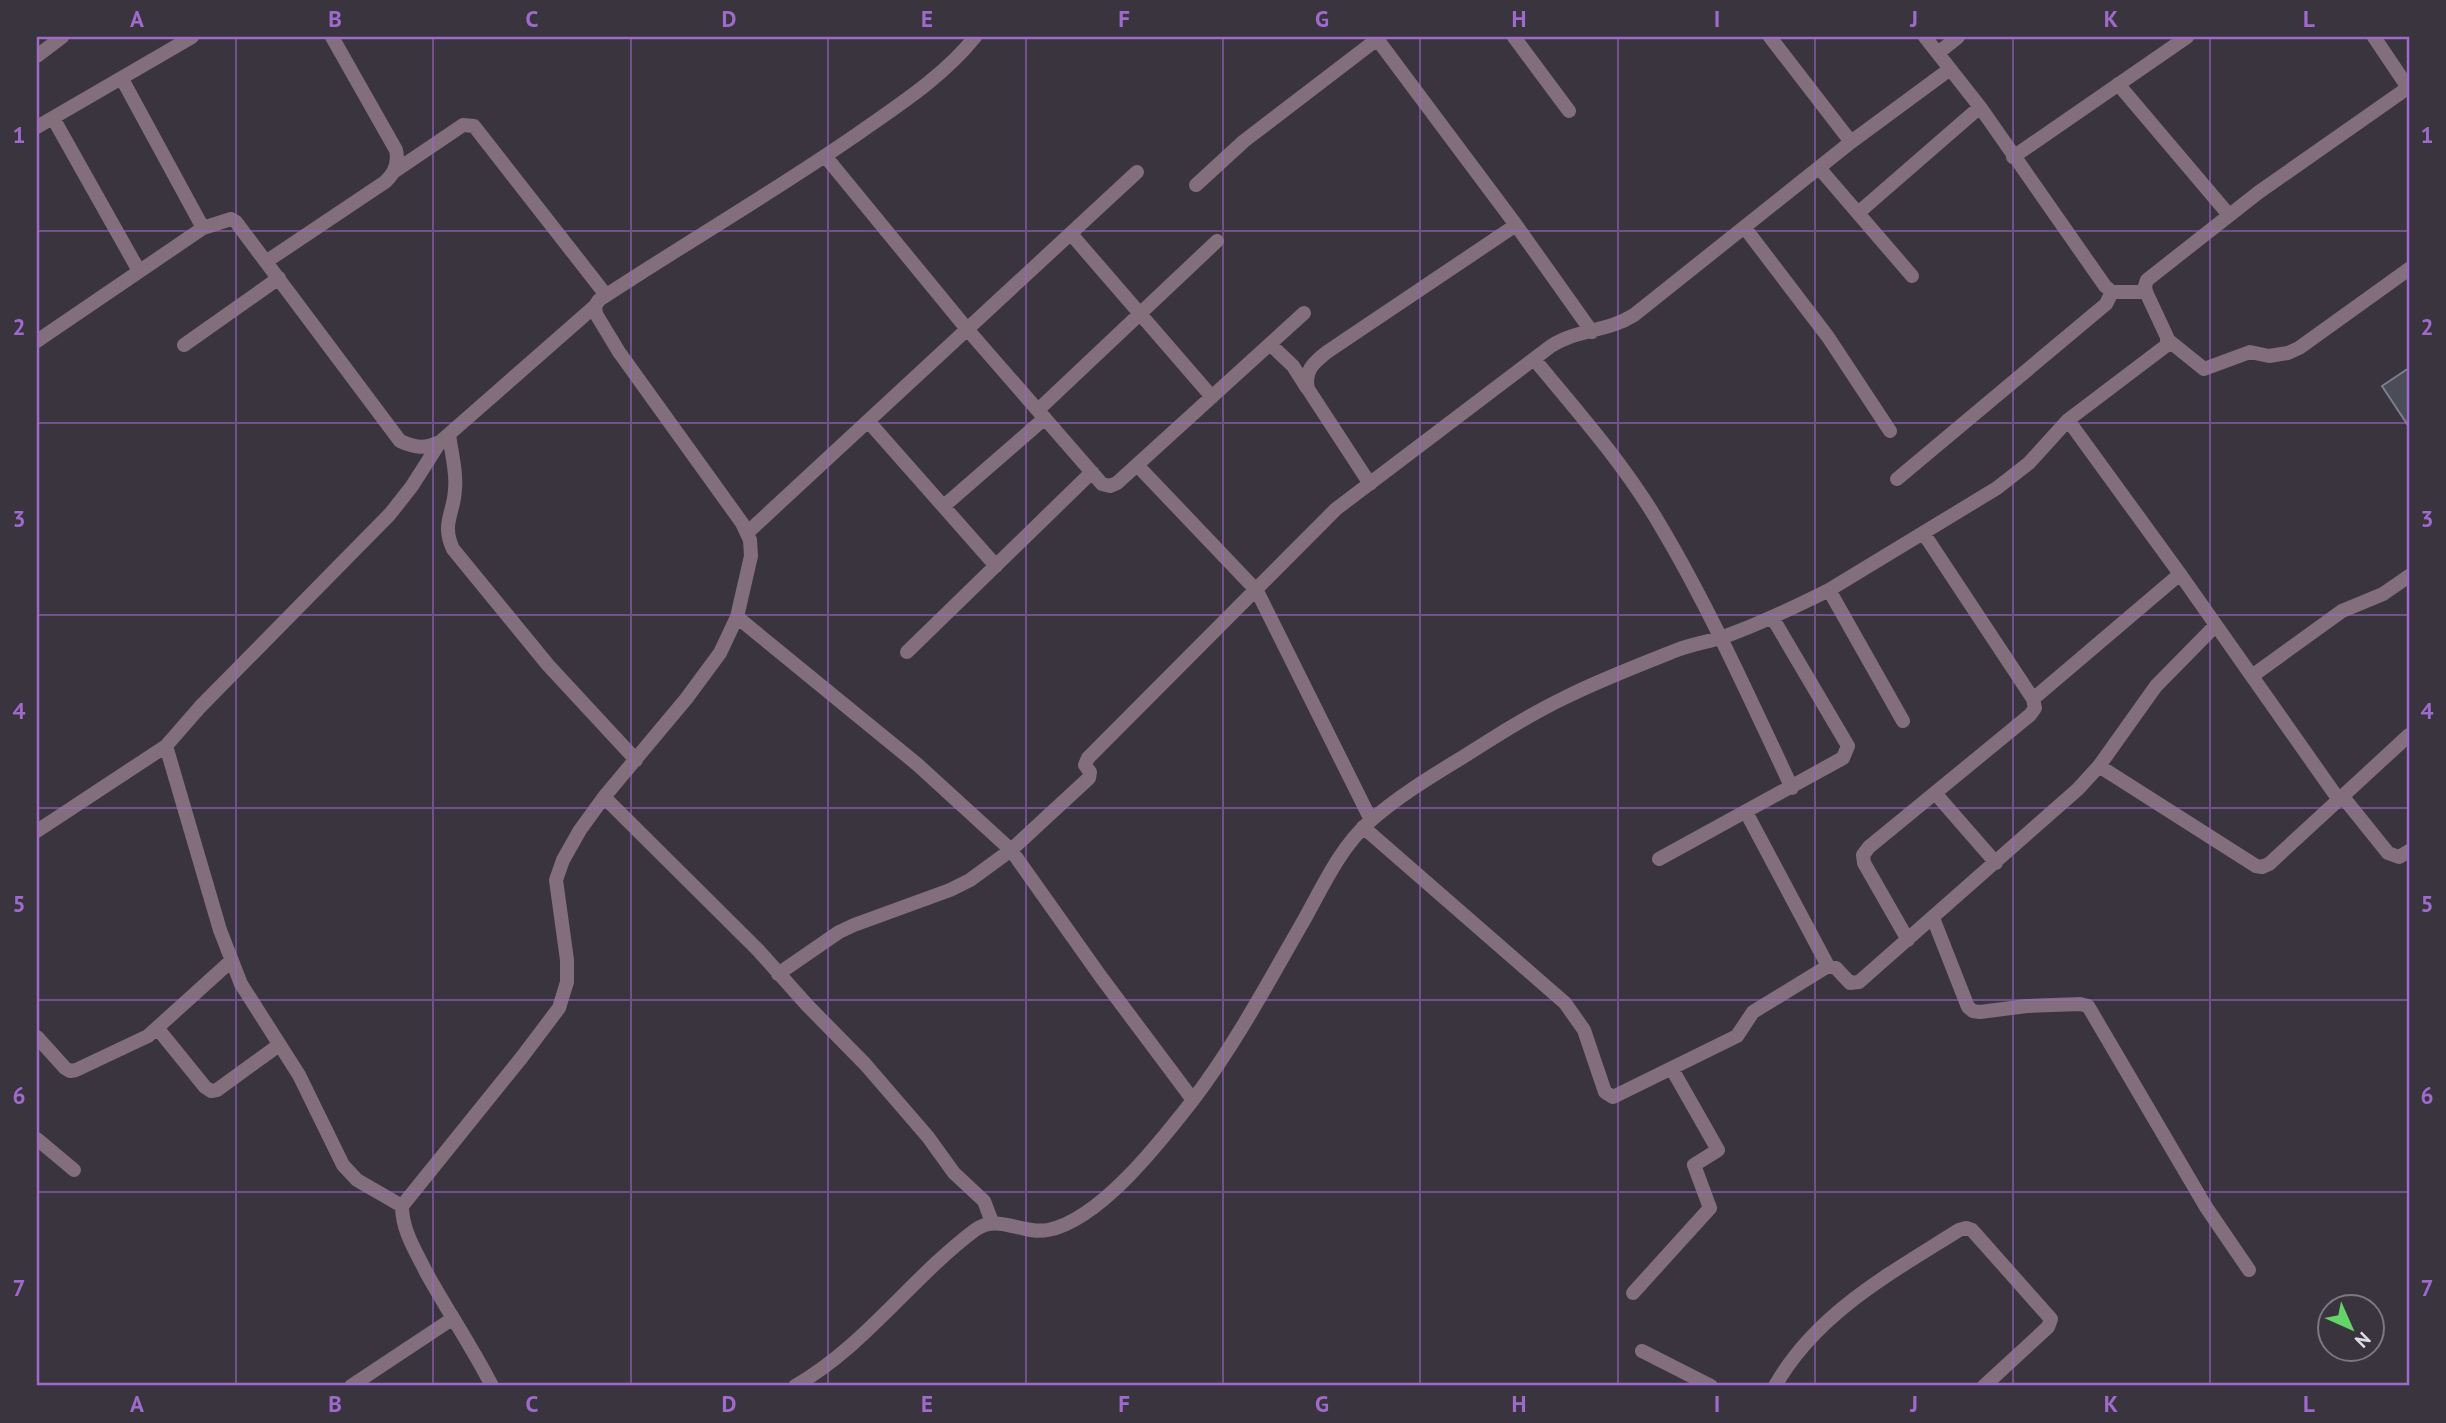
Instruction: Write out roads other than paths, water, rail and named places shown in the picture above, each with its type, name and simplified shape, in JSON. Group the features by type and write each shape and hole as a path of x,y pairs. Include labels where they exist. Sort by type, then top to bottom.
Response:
{"street":[{"path":"37,56 62,37"},
{"path":"37,127 192,37"},
{"path":"331,37 396,150 398,159 395,171"},
{"path":"37,341 203,228 226,220 236,222 400,441 412,447 425,448 444,438 606,295 884,116 953,62 975,37"},
{"path":"1514,37 1569,111"},
{"path":"1770,37 1851,142"},
{"path":"1925,37 1980,107 2105,286 2112,292 2146,292"},
{"path":"1938,52 1958,37"},
{"path":"2013,157 2187,37"},
{"path":"2374,37 2409,88 2229,215 2147,280 2146,292 2168,340 2204,369 2250,352 2269,356 2299,348 2409,270"},
{"path":"1196,185 1244,141 1378,38 1591,332"},
{"path":"778,974 839,932 950,890 970,880 1011,850 1089,778 1090,772 1086,765 1088,758 1336,509 1564,339 1614,325 1634,315 1851,142 1950,69"},
{"path":"122,79 203,228"},
{"path":"2118,84 2229,215"},
{"path":"1858,213 1980,107"},
{"path":"53,118 139,271"},
{"path":"267,261 385,182 395,171 463,125 474,126 606,295"},
{"path":"825,156 968,329 1102,484 1110,486 1117,483 1304,313"},
{"path":"1820,169 1912,276"},
{"path":"747,533 1137,172"},
{"path":"1308,389 1306,379 1310,368 1327,352 1516,225"},
{"path":"1745,228 1828,337 1890,431"},
{"path":"1071,234 1212,397"},
{"path":"944,505 1217,241"},
{"path":"184,345 279,278"},
{"path":"1897,480 2106,304 2112,292"},
{"path":"492,1386 452,1319 403,1226 401,1206 559,1008 567,982 567,960 556,880 563,860 580,830 604,797 705,676 720,653 737,617 751,556 747,533 619,352 596,314 595,306"},
{"path":"795,1386 831,1364 976,1229 992,1222 1044,1231 1072,1221 1095,1207 1116,1188 1143,1161 1193,1100 1241,1032 1333,869 1367,824 1415,786 1561,699 1676,651 1721,638 1772,617 1829,590 1924,534 2020,472 2068,420 2163,350 2168,340"},
{"path":"1270,344 1293,366 1370,484"},
{"path":"1534,359 1630,479 1660,525 1721,638 1792,788"},
{"path":"2068,420 2341,799 2388,853 2399,857 2409,851"},
{"path":"868,421 996,566"},
{"path":"37,831 166,746 200,707 390,514 444,438"},
{"path":"444,438 456,487 447,526 453,549 548,665 636,760"},
{"path":"1137,465 1257,591 1367,824 1565,1003 1584,1030 1608,1096 1613,1097 1737,1036 1753,1012 1828,966 1836,968 1850,984 1856,984 2078,789 2099,766 2157,686 2216,625"},
{"path":"907,652 1092,472"},
{"path":"1908,940 1864,863 1863,855 1869,847 2030,715 2035,708 2033,699 1924,534"},
{"path":"2033,699 2180,574"},
{"path":"2252,676 2342,611 2383,594 2409,576"},
{"path":"1829,590 1903,721"},
{"path":"737,617 918,765 1011,850 1193,1100"},
{"path":"1659,859 1792,788 1843,758 1848,749 1772,617"},
{"path":"2099,766 2256,866 2262,867 2269,864 2409,735"},
{"path":"166,746 220,930 231,961 256,1010 299,1075 343,1165 357,1180 401,1206"},
{"path":"1935,793 1996,863"},
{"path":"604,797 886,1087 954,1173 984,1201 992,1222"},
{"path":"1746,812 1828,966"},
{"path":"1933,918 1968,1006 1973,1011 2027,1006 2088,1006 2206,1207 2249,1270"},
{"path":"37,1037 70,1071 76,1070 137,1042 158,1029 231,961"},
{"path":"158,1029 211,1091 217,1090 279,1045"},
{"path":"1633,1293 1710,1208 1694,1165 1718,1150 1672,1069"},
{"path":"37,1139 74,1170"},
{"path":"1775,1386 1807,1343 1860,1292 1966,1228 1972,1230 2051,1319 2048,1327 1984,1386"},
{"path":"351,1386 452,1319"},
{"path":"1642,1351 1711,1386"}]}
